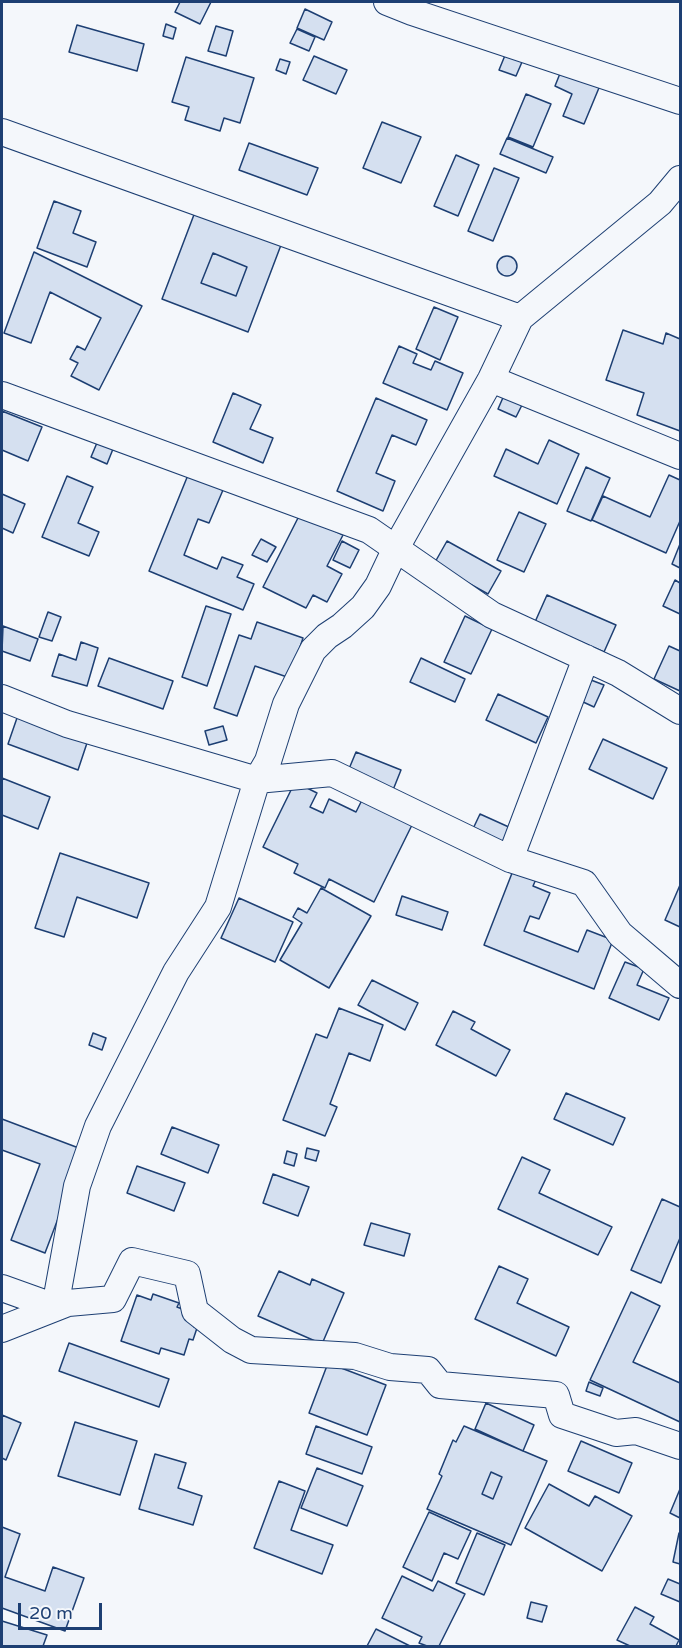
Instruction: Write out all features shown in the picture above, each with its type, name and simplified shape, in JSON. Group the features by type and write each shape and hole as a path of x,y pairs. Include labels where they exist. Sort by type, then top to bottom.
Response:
{"street":[{"path":"387,2 681,101"},
{"path":"2,132 520,318"},
{"path":"55,1307 77,1186 98,1126 176,972 218,907 257,780 267,761 286,704 313,650 363,607 378,585 396,548 491,379 520,318 670,209 681,179"},
{"path":"491,379 681,456"},
{"path":"2,395 369,530 492,615 618,673 681,711"},
{"path":"510,859 586,658"},
{"path":"2,698 67,724 257,780 332,773 510,859 584,883 620,934 681,985"},
{"path":"2,1329 68,1303 113,1299 132,1261 187,1274 195,1311 232,1340 251,1350 354,1356 390,1367 429,1370 440,1385 556,1395 562,1415 616,1432 636,1431 681,1446"},
{"path":"2,1288 55,1307"}],"building":[{"path":"180,2 211,2 200,24 175,12"},
{"path":"305,9 332,22 324,40 297,28"},
{"path":"166,24 176,28 173,39 163,36"},
{"path":"77,25 144,44 137,71 69,52"},
{"path":"216,26 233,31 226,56 208,51"},
{"path":"297,29 315,37 309,51 290,43"},
{"path":"508,48 525,55 516,76 499,70"},
{"path":"314,56 347,70 336,94 303,80"},
{"path":"186,57 254,78 240,123 224,118 220,131 185,120 189,107 172,102"},
{"path":"280,59 290,62 286,74 276,70"},
{"path":"563,66 601,83 584,124 563,116 572,94 555,86"},
{"path":"526,94 551,104 533,147 508,137"},
{"path":"382,122 421,137 401,183 363,168"},
{"path":"507,138 553,157 546,173 500,154"},
{"path":"249,143 318,168 307,195 239,170"},
{"path":"456,155 479,165 458,216 434,206"},
{"path":"494,168 519,178 493,241 468,231"},
{"path":"54,201 81,211 73,233 96,242 87,267 37,248"},
{"path":"195,212 281,245 248,332 162,299","holes":["213,253 247,267 236,296 201,283"]},
{"path":"34,252 142,306 99,390 71,376 78,363 70,359 77,346 85,350 101,318 50,292 31,343 4,333"},
{"path":"213,253 247,267 236,296 201,283"},
{"path":"503,256 511,256 517,262 517,270 511,276 503,276 497,270 497,262"},
{"path":"434,307 458,317 440,360 416,349"},
{"path":"623,330 663,344 666,333 680,339 680,431 637,415 644,393 606,380"},
{"path":"399,346 417,354 413,363 431,370 435,361 463,373 447,410 383,383"},
{"path":"233,393 261,405 250,429 273,438 263,463 213,442"},
{"path":"505,393 524,401 516,417 498,409"},
{"path":"376,398 427,420 416,445 392,435 376,473 395,481 383,511 337,491"},
{"path":"2,411 42,427 28,461 2,450"},
{"path":"99,438 115,444 107,464 91,457"},
{"path":"549,440 579,454 557,504 494,476 506,449 538,464"},
{"path":"586,467 610,478 591,521 567,511"},
{"path":"188,475 223,490 209,523 198,519 184,555 217,569 222,557 243,565 237,577 254,584 243,610 149,571"},
{"path":"669,475 680,480 680,521 666,553 592,520 603,496 650,517"},
{"path":"67,476 93,487 78,523 99,532 89,556 42,537"},
{"path":"2,494 25,504 13,533 2,528"},
{"path":"519,512 546,524 524,572 497,560"},
{"path":"300,514 343,535 327,566 342,574 327,602 313,595 306,608 263,587"},
{"path":"261,539 276,547 267,562 252,555"},
{"path":"342,541 359,550 350,568 333,560"},
{"path":"447,541 501,571 488,594 434,564"},
{"path":"680,544 680,568 672,564"},
{"path":"675,580 680,583 680,614 663,606"},
{"path":"547,595 616,625 604,652 535,622"},
{"path":"206,606 231,614 207,686 182,677"},
{"path":"48,612 61,617 52,641 39,637"},
{"path":"465,616 492,629 471,674 444,662"},
{"path":"257,622 303,638 290,678 255,666 237,716 214,708 239,635 251,639"},
{"path":"3,626 38,639 30,661 2,651"},
{"path":"81,642 98,648 87,686 52,676 59,654 76,660"},
{"path":"669,646 680,651 680,691 654,679"},
{"path":"109,658 173,681 163,709 98,686"},
{"path":"421,658 465,679 455,702 410,682"},
{"path":"591,680 604,685 594,707 581,701"},
{"path":"498,694 548,717 536,743 486,720"},
{"path":"18,715 88,740 78,770 8,744"},
{"path":"223,726 227,740 209,745 205,731"},
{"path":"603,739 667,768 653,799 589,769"},
{"path":"356,752 401,770 391,795 346,776"},
{"path":"2,778 50,797 38,829 2,815"},
{"path":"295,782 317,793 310,807 323,813 329,799 356,812 362,800 412,825 374,902 329,879 325,888 294,873 298,864 263,847"},
{"path":"480,814 511,828 502,847 471,833"},
{"path":"60,853 149,883 137,918 77,897 64,937 35,928"},
{"path":"514,868 537,877 533,886 550,893 539,919 530,916 524,931 578,952 587,930 613,940 594,989 484,945"},
{"path":"680,885 680,927 665,920"},
{"path":"321,888 371,916 329,988 280,960 302,923 293,917 298,908 307,913"},
{"path":"402,896 448,912 442,930 396,915"},
{"path":"239,898 293,922 275,962 221,938"},
{"path":"625,962 644,969 637,985 669,998 659,1020 609,998"},
{"path":"372,980 418,1003 405,1030 358,1005"},
{"path":"339,1008 383,1025 370,1061 349,1053 330,1104 337,1107 325,1136 283,1120 316,1034 327,1038"},
{"path":"453,1011 475,1022 471,1029 510,1050 496,1076 436,1045"},
{"path":"93,1033 106,1038 102,1050 89,1045"},
{"path":"566,1093 625,1118 613,1145 554,1119"},
{"path":"2,1119 84,1150 45,1253 11,1240 40,1164 2,1150"},
{"path":"172,1127 219,1145 208,1173 161,1154"},
{"path":"307,1148 319,1151 316,1161 305,1158"},
{"path":"287,1151 297,1154 294,1166 284,1163"},
{"path":"522,1157 550,1170 539,1193 612,1227 598,1255 498,1209"},
{"path":"137,1166 185,1183 174,1211 127,1193"},
{"path":"273,1174 309,1187 298,1216 263,1203"},
{"path":"662,1199 680,1207 680,1238 661,1283 631,1270"},
{"path":"371,1223 410,1234 404,1256 364,1245"},
{"path":"499,1266 528,1279 517,1303 569,1327 556,1356 475,1319"},
{"path":"279,1271 310,1285 312,1279 344,1293 322,1344 258,1316"},
{"path":"631,1292 660,1306 633,1362 680,1383 680,1422 590,1380"},
{"path":"153,1294 179,1303 177,1307 198,1315 193,1340 189,1339 184,1355 161,1348 159,1354 121,1341 137,1295 151,1300"},
{"path":"69,1343 169,1379 159,1407 59,1371"},
{"path":"328,1363 386,1385 367,1435 309,1413"},
{"path":"589,1382 603,1388 600,1396 586,1391"},
{"path":"486,1403 534,1425 523,1451 475,1429"},
{"path":"2,1415 21,1423 6,1460 2,1458"},
{"path":"75,1422 137,1441 120,1495 58,1476"},
{"path":"316,1426 372,1447 362,1474 306,1454"},
{"path":"464,1426 547,1461 511,1545 427,1509 442,1476 439,1474 453,1440 456,1442","holes":["491,1472 502,1477 493,1499 482,1494"]},
{"path":"581,1441 632,1463 619,1493 568,1471"},
{"path":"155,1454 186,1463 178,1488 202,1496 193,1525 139,1509"},
{"path":"317,1468 363,1486 347,1526 301,1508"},
{"path":"491,1472 502,1477 493,1499 482,1494"},
{"path":"279,1481 305,1491 291,1530 333,1545 322,1574 254,1548"},
{"path":"549,1484 589,1506 595,1496 632,1516 602,1571 525,1528"},
{"path":"680,1489 680,1518 670,1513"},
{"path":"429,1512 471,1531 458,1559 444,1553 432,1581 403,1567"},
{"path":"2,1527 20,1534 5,1577 45,1591 53,1567 84,1578 65,1631 2,1608"},
{"path":"477,1533 505,1545 484,1595 456,1583"},
{"path":"680,1533 680,1564 673,1562"},
{"path":"402,1576 433,1591 438,1581 465,1594 439,1646 419,1643 422,1637 382,1618"},
{"path":"668,1579 680,1584 680,1602 661,1594"},
{"path":"531,1602 547,1606 542,1622 527,1618"},
{"path":"635,1607 654,1617 650,1624 679,1640 676,1646 630,1646 617,1640"},
{"path":"2,1621 47,1635 43,1646 2,1646"},
{"path":"376,1629 410,1646 367,1646"}]}
